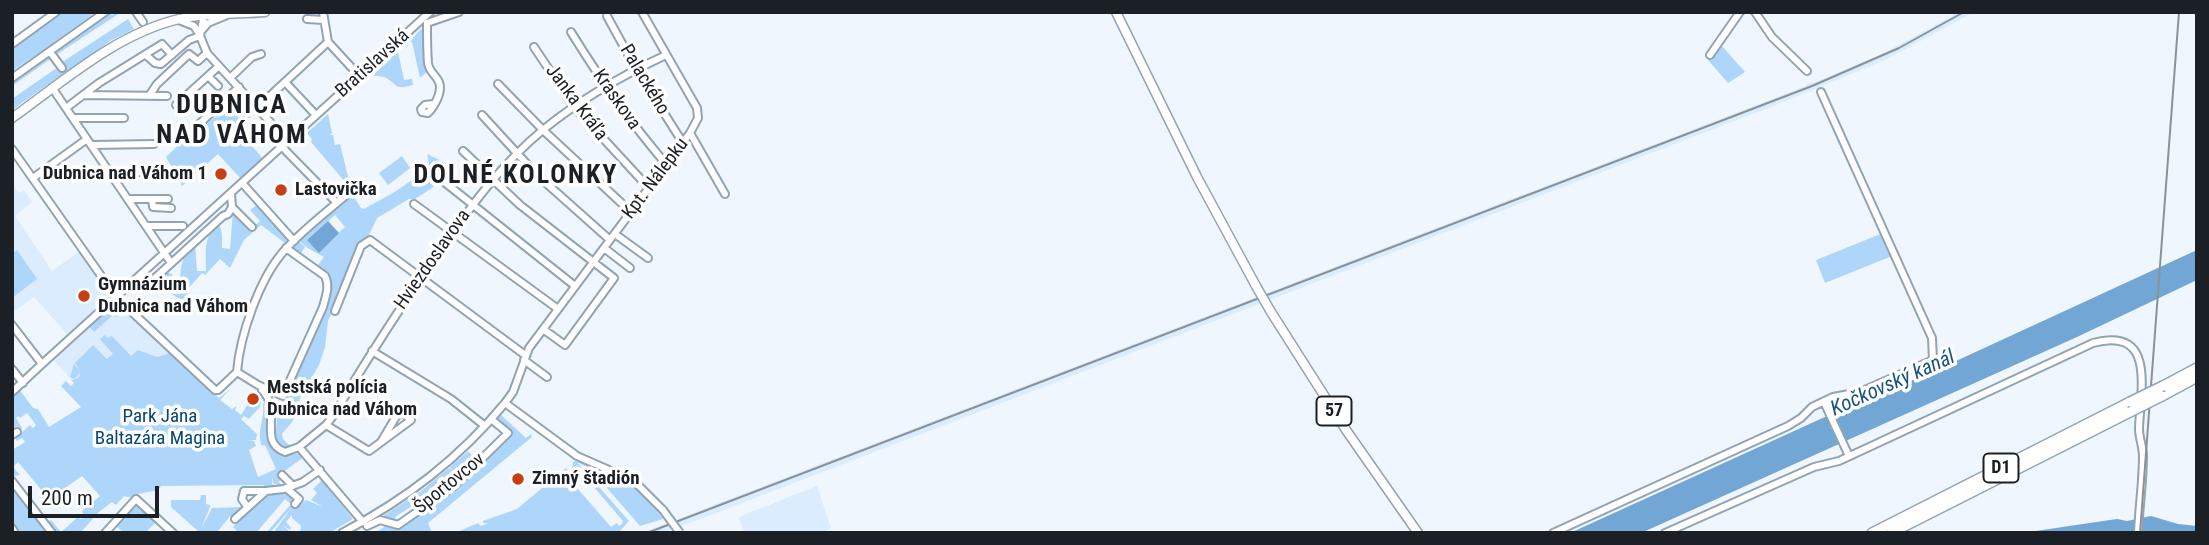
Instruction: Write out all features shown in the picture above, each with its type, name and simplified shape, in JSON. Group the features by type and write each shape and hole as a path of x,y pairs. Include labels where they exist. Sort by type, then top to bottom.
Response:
{"highway":[{"name":"D1","path":"2163,391 2197,368"},
{"name":"D1","path":"1872,533 2197,377"},
{"name":"D1","path":"1891,533 2130,407"}],"main road":[{"path":"12,118 130,37 150,28 204,14 265,12"},
{"name":"57","path":"1116,12 1191,166 1271,312 1346,430 1418,533"}],"street":[{"path":"12,44 56,12"},
{"path":"12,78 105,12"},
{"path":"136,12 143,22"},
{"path":"190,12 180,19 194,26 207,53 282,135 283,146 337,203"},
{"name":"Bratislavská","path":"12,393 424,21 430,12"},
{"name":"Bratislavská","path":"424,21 459,12"},
{"name":"Kpt. Nálepku","path":"543,329 690,133 698,118 697,108 642,12"},
{"path":"1710,55 1740,12"},
{"path":"1755,12 1782,49 1807,71"},
{"path":"146,55 158,64 189,40 200,36 208,23 235,13"},
{"path":"200,36 204,14"},
{"path":"257,108 328,42 323,16 307,19"},
{"name":"Palackého","path":"607,16 682,143"},
{"path":"424,21 428,65 440,86 434,104"},
{"name":"Kraskova","path":"571,32 632,125 666,164"},
{"name":"Bratislavská","path":"328,42 351,67"},
{"path":"66,108 99,83 162,44 172,55"},
{"name":"Janka Kráľa","path":"534,47 574,107 649,188"},
{"path":"50,52 62,68"},
{"path":"149,96 157,84 189,54 198,61 207,53"},
{"path":"230,78 252,57 261,54"},
{"name":"Hviezdoslavova","path":"299,447 326,425 420,279 492,180 542,130 574,107 636,69 666,55"},
{"path":"176,105 219,66"},
{"path":"208,76 218,86"},
{"path":"285,82 313,112"},
{"path":"99,83 103,95"},
{"path":"498,84 542,130 631,212"},
{"path":"197,126 239,87"},
{"path":"53,89 171,264"},
{"path":"1553,533 1788,426 1812,407 1835,397 1860,392 1933,359 1932,338 1821,92"},
{"path":"84,95 167,96"},
{"path":"482,115 544,182 612,237"},
{"path":"73,118 124,118"},
{"path":"690,133 726,194"},
{"path":"282,135 295,136"},
{"path":"33,178 89,142 150,145"},
{"path":"12,149 116,297 215,390 237,372 256,299 269,272 286,248 351,191"},
{"path":"463,151 520,205 614,278 565,345 543,329"},
{"path":"110,172 153,172"},
{"path":"443,181 575,286"},
{"path":"243,184 294,241"},
{"path":"155,278 228,214 232,207 231,194"},
{"path":"129,199 168,199"},
{"path":"152,199 153,207 171,208"},
{"path":"414,204 558,309"},
{"path":"216,207 223,216"},
{"path":"232,207 251,227"},
{"path":"147,226 183,226"},
{"path":"192,229 197,239"},
{"name":"Kpt. Nálepku","path":"612,237 648,258"},
{"path":"335,311 361,246 370,240 547,377"},
{"path":"237,372 258,386 283,396 323,307 328,282 324,276 286,248"},
{"path":"604,248 630,268"},
{"path":"12,325 42,364"},
{"name":"Športovcov","path":"365,524 436,473 485,426 513,392 525,358 543,329"},
{"path":"1665,533 1793,475 1839,461 2093,343 2111,340 2126,343 2140,360 2143,384 2139,432 2143,454 2137,533"},
{"path":"372,351 452,399 485,426"},
{"path":"12,369 23,383"},
{"path":"258,386 271,403 273,444 285,452 299,447 365,524"},
{"path":"1824,402 1849,456"},
{"path":"505,403 577,456 634,481 663,510 680,533"},
{"path":"326,425 369,451 381,442 411,419 400,410 381,442"},
{"name":"Športovcov","path":"342,533 380,520 398,525 454,486 508,433 491,419"},
{"path":"246,505 242,499 244,491 289,487 303,482 320,470"},
{"path":"282,475 299,499 295,504"},
{"path":"12,481 52,533"},
{"path":"234,519 266,491"},
{"path":"110,531 136,499 173,533"},
{"path":"12,528 15,533"}],"shaded area":[{"path":"1959,12 1974,12 1885,60 1776,105 695,521 661,533 641,533 1806,86 1886,52"},
{"path":"12,183 19,193 24,190 32,202 15,216 52,271 80,251 110,295 67,334 34,297 12,313"},
{"path":"328,221 339,233 319,253 307,240"},
{"path":"2197,250 2197,280 2077,337 1641,533 1570,533 1827,416 1943,367"},
{"path":"114,301 170,353 91,402 52,358"},
{"path":"817,486 831,528 822,533 745,533 739,518"},
{"path":"2151,516 2197,526 2197,533 2022,533 2117,519 2127,521"}],"green space":[{"path":"61,12 96,12 54,42 55,45 40,56 37,54 12,71 12,48"},
{"path":"110,12 112,15 120,13 56,55 61,63 128,19 134,29 110,41 66,72 56,59 64,73 12,110 12,99 58,67 52,58 12,86 12,81"},
{"path":"423,27 428,71 420,78 412,42 409,42"},
{"path":"1722,46 1745,72 1728,83 1708,60"},
{"path":"402,47 398,52 404,80 412,79 413,85 399,87 386,78 371,75"},
{"path":"238,91 256,111 238,130 265,161 243,181 218,154 182,186 166,157 203,122 207,124 230,104 229,100"},
{"path":"328,114 332,133 329,135 333,135 335,145 340,144 351,189 311,142 312,139 307,133"},
{"path":"427,154 452,166 432,188 377,218 328,321 325,347 319,365 300,398 292,422 282,434 283,439 293,449 279,446 275,438 278,409 309,347 326,302 328,280 290,248 298,240 305,247 301,253 318,265 324,257 299,240 352,194 364,209 430,168","holes":["335,215 345,227 322,248 307,240"]},
{"path":"402,156 410,168 388,185 379,173"},
{"path":"258,204 290,240 277,256 285,243 261,225 244,240 230,268 220,259 205,275 202,273 183,299 172,294 180,294 183,260 195,244 197,271 206,271 208,239 218,223 222,248 230,249 233,210 251,229 260,221 250,210"},
{"path":"1883,233 1892,256 1825,283 1816,260"},
{"path":"17,250 37,279 12,298 12,254"},
{"path":"169,267 169,273 172,274 172,294 157,277"},
{"path":"114,301 125,312 116,317 113,315 94,332 88,325"},
{"name":"Park Jána Baltazára Magina","path":"105,335 107,338 112,336 131,356 138,350 157,357 170,353 219,398 230,389 220,400 232,409 237,406 235,410 241,415 248,404 252,407 261,394 255,387 262,395 260,407 249,419 244,416 241,419 257,434 256,440 248,440 254,441 256,446 249,450 258,477 276,469 265,445 262,446 260,441 263,404 266,399 268,440 271,447 286,455 300,453 304,457 279,475 279,482 283,486 286,483 288,485 283,488 273,483 272,476 272,484 280,487 264,489 264,485 161,486 158,490 138,494 133,498 124,496 116,505 112,502 80,533 57,533 49,521 61,532 78,517 84,518 82,511 100,496 82,476 49,499 18,462 13,467 20,475 12,476 12,450 25,442 22,438 17,441 15,438 30,425 33,428 36,425 27,413 16,418 21,430 17,426 13,429 12,396 19,389 33,408 38,409 49,427 81,407 61,386 66,381 71,386 74,383 71,380 74,379 70,377 74,364 81,372 75,363 93,345 107,359 113,354 100,339"},
{"path":"501,415 526,438 531,434 532,437 428,523 432,533 375,533 384,527 381,521 399,528 457,486 508,435 496,421"},
{"path":"468,451 473,456 455,473 459,479 451,486 441,475 445,481 395,517 398,523 380,518 421,491 449,468 452,470 450,467"},
{"path":"575,461 594,468 594,474 577,462 629,521 620,531 455,533 478,523 481,526 488,523 483,521 517,509 566,468 568,471 565,474 611,527 617,523 619,526 622,524 623,521 576,466 572,468"},
{"path":"605,474 631,484 645,496 663,519 640,526 607,488 603,482"},
{"path":"322,480 353,519 329,533 300,533 301,526 292,515 286,522 290,530 283,525 289,531 287,533 273,533 293,506 270,533 266,533 291,504 285,499 256,533 239,533 233,527 227,533 261,498 285,490 284,493 301,504 306,500 323,507 311,500 317,493 313,489"},
{"path":"12,489 47,533 20,533 12,521"},
{"path":"201,495 206,495 206,504 210,507 201,529 212,508 241,507 241,513 233,518 230,516 219,533 199,532 171,507 171,500 200,500"},
{"path":"139,502 157,521 146,532 124,533 117,527"}],"railway":[{"path":"647,533 1812,86 1899,48 1964,12"},
{"path":"2140,533 2179,12"}],"place":[{"name":"Dubnica nad Váhom 1","path":"221,174"},
{"name":"Lastovička","path":"281,190"},
{"name":"Gymnázium Dubnica nad Váhom","path":"84,296"},
{"name":"Mestská polícia Dubnica nad Váhom","path":"253,399"},
{"name":"Zimný štadión","path":"518,479"}],"district":[{"name":"DUBNICA NAD VÁHOM","path":"232,121"},
{"name":"DOLNÉ KOLONKY","path":"516,176"}],"water label":[{"name":"Kočkovský kanál","path":"1893,384"}]}
